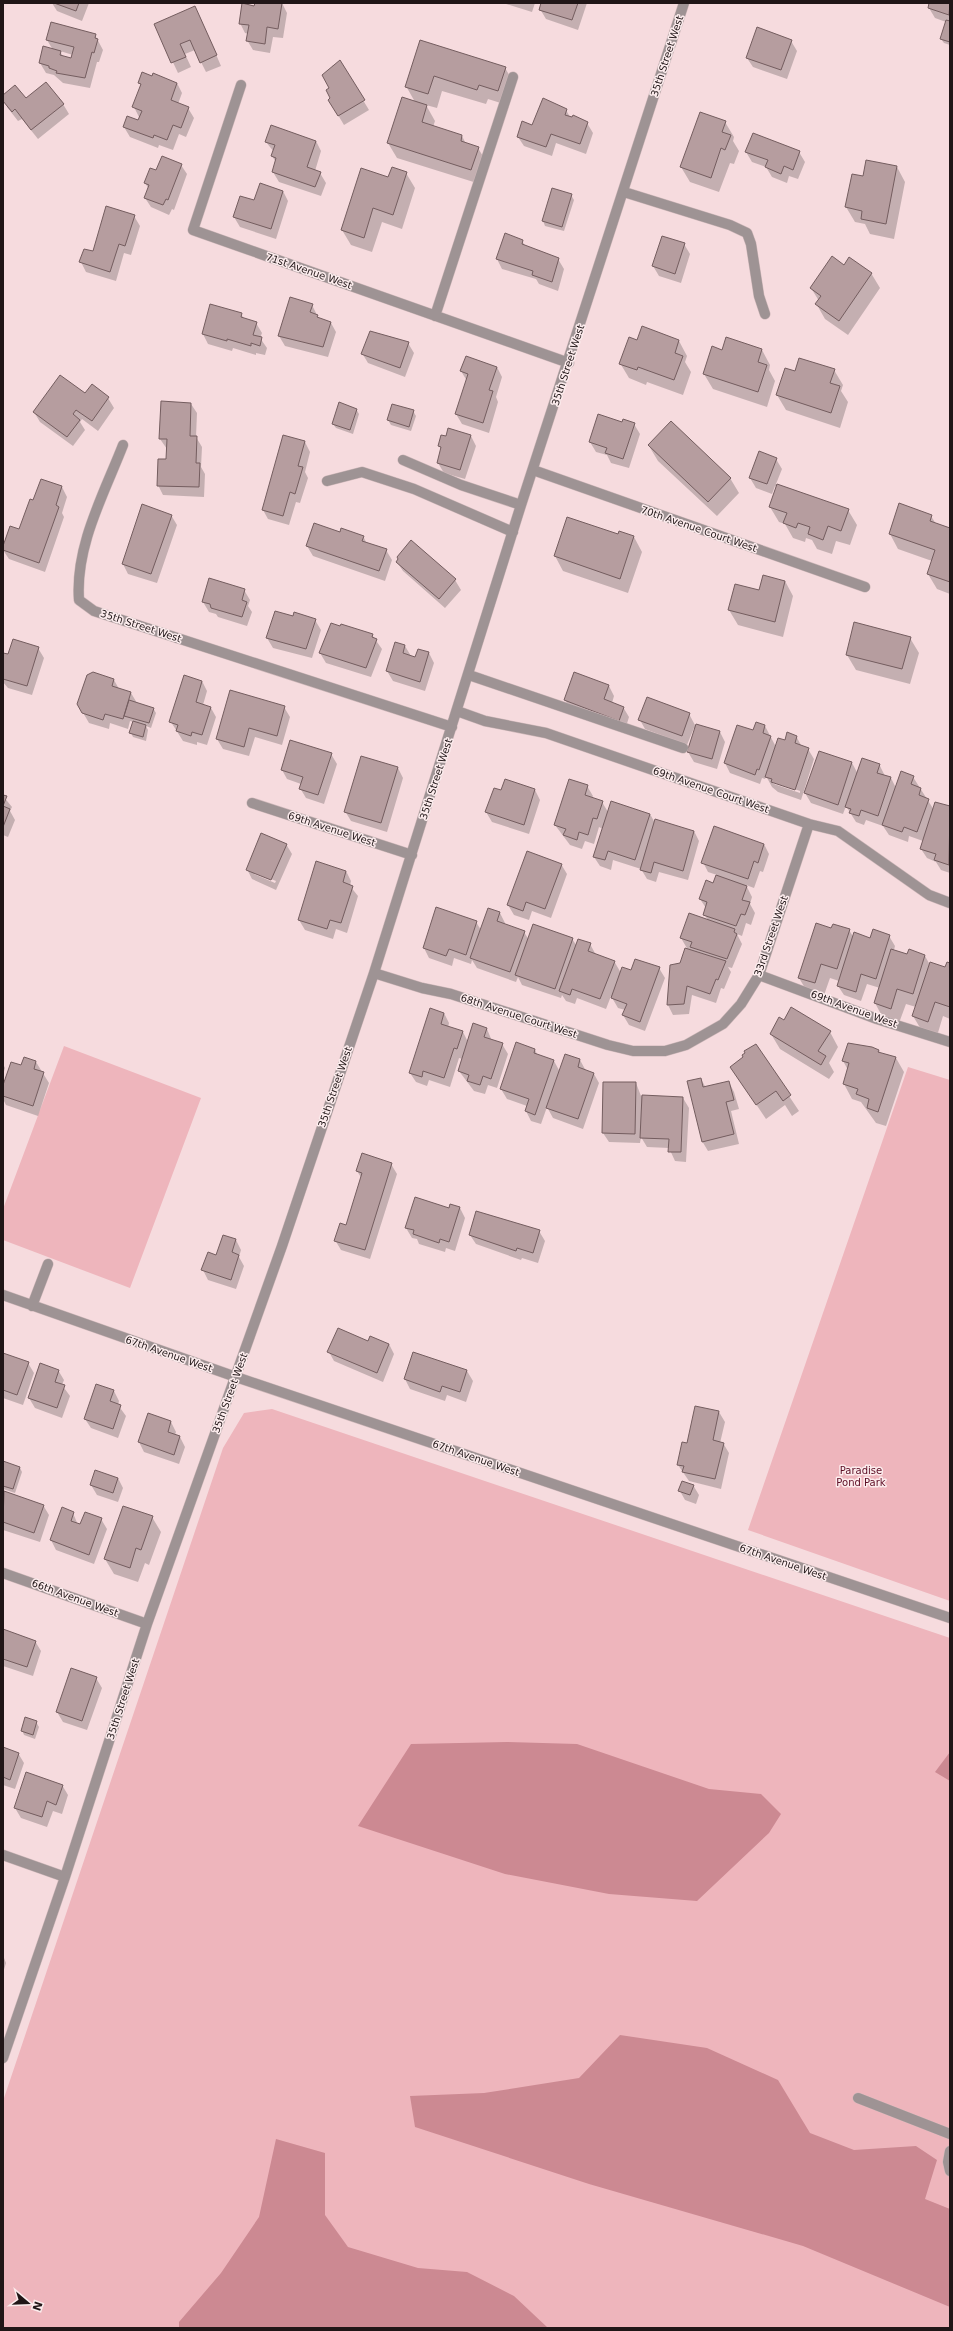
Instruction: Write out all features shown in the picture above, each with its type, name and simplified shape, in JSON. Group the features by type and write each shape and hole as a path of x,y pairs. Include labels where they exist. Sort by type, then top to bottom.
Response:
{"street":[{"name":"35th Street West","path":"3,2058 65,1877 147,1624 236,1377 374,973 521,506 684,3"},
{"path":"435,316 513,77"},
{"name":"71st Avenue West","path":"241,85 193,230 568,363"},
{"path":"624,192 730,225 747,234 751,244 759,296 765,314"},
{"name":"35th Street West","path":"123,445 84,548 78,579 79,600 94,611 452,727"},
{"path":"403,460 461,485 521,506"},
{"name":"70th Avenue Court West","path":"533,470 866,587"},
{"path":"327,482 362,472 414,489 513,532"},
{"path":"469,675 683,748"},
{"name":"69th Avenue Court West","path":"457,711 485,722 546,733 809,824 838,831 929,895 950,903"},
{"name":"69th Avenue West","path":"252,803 412,854"},
{"name":"33rd Street West","path":"665,1052 686,1045 723,1024 741,1004 759,975 809,824"},
{"name":"68th Avenue Court West","path":"374,973 422,988 451,994 608,1045 633,1051 665,1052"},
{"name":"69th Avenue West","path":"759,975 877,1019 950,1042"},
{"path":"32,1306 48,1264"},
{"name":"67th Avenue West","path":"3,1295 236,1377 950,1618"},
{"name":"66th Avenue West","path":"3,1573 147,1624"},
{"path":"3,1856 65,1877"},
{"path":"858,2098 950,2134"},
{"path":"950,2151 948,2162 950,2171"}],"green space":[{"path":"64,1046 201,1098 130,1288 3,1240 3,1209"},
{"name":"Paradise Pond Park","path":"908,1067 950,1080 950,1601 748,1530"},
{"path":"272,1409 950,1638 950,2328 3,2328 3,2101 223,1448 244,1413"}],"shaded area":[{"path":"507,1742 577,1744 709,1789 761,1794 781,1814 769,1833 697,1901 609,1894 505,1874 358,1826 411,1744"},
{"path":"950,1752 950,1781 935,1772"},
{"path":"620,2035 707,2048 778,2080 810,2133 854,2150 916,2146 937,2160 925,2199 950,2209 950,2307 803,2246 589,2184 415,2127 410,2096 484,2093 579,2078"},
{"path":"276,2139 325,2153 325,2215 348,2247 418,2268 467,2272 514,2296 548,2328 179,2328 179,2322 221,2273 259,2217"}],"building":[{"path":"54,3 79,3 76,11"},
{"path":"242,3 254,6 255,3 282,3 278,29 267,27 265,44 246,41 249,25 239,24"},
{"path":"541,3 578,3 572,20 539,10"},
{"path":"929,3 950,3 949,15 928,8"},
{"path":"195,6 217,55 200,63 190,40 180,44 186,57 171,63 154,24"},
{"path":"946,20 950,21 950,42 940,39"},
{"path":"51,22 96,34 95,38 98,39 94,53 92,52 85,78 56,73 57,71 49,68 49,66 39,63 43,46 61,51 60,55 71,58 74,47 46,40"},
{"path":"757,27 792,40 781,70 746,58"},
{"path":"420,40 506,67 498,91 479,85 477,90 434,76 428,94 405,87"},
{"path":"340,60 365,100 338,116 328,100 330,98 326,90 329,88 322,75"},
{"path":"142,72 152,76 153,73 177,83 171,100 189,107 181,128 173,125 167,140 154,135 153,138 123,127 127,116 138,120 142,111 132,107 141,84 138,83"},
{"path":"46,82 64,104 31,130 15,109 12,112 3,101 3,95 15,85 26,98"},
{"path":"402,97 427,105 422,122 462,135 461,141 479,147 471,170 387,143"},
{"path":"543,98 567,109 565,115 572,117 573,115 588,122 580,144 551,134 546,147 517,137 522,121 532,125"},
{"path":"700,112 726,121 722,132 731,135 725,150 721,148 711,178 680,167"},
{"path":"271,125 316,141 307,167 321,172 315,187 272,172 276,158 271,156 275,145 265,142"},
{"path":"753,133 800,151 793,170 784,166 781,174 765,167 768,160 745,152"},
{"path":"162,156 182,164 168,200 166,199 163,205 144,198 149,185 144,183 150,168 156,170"},
{"path":"866,160 897,166 886,224 861,219 862,211 845,207 852,174 863,176"},
{"path":"392,167 407,172 393,215 373,208 364,238 341,230 361,168 388,177"},
{"path":"260,183 283,191 271,229 233,217 240,196 254,200"},
{"path":"552,188 572,194 562,227 542,221"},
{"path":"106,206 135,215 125,246 119,244 110,272 79,262 84,249 93,251"},
{"path":"505,233 523,240 522,244 559,258 552,282 532,275 533,271 496,259"},
{"path":"662,236 685,243 675,274 652,266"},
{"path":"832,256 844,265 849,257 872,273 839,321 815,304 821,296 810,288"},
{"path":"290,297 313,304 310,312 318,315 317,317 331,322 323,347 278,336"},
{"path":"210,304 242,313 241,317 257,322 253,335 262,337 260,346 251,343 251,346 202,334"},
{"path":"642,326 679,340 675,353 683,356 674,380 638,367 637,370 619,364 629,337 637,340"},
{"path":"370,331 409,342 400,368 361,354"},
{"path":"726,337 762,349 758,362 767,365 758,392 703,374 712,346 722,350"},
{"path":"466,356 497,367 489,390 493,391 483,423 455,414 468,374 460,371"},
{"path":"799,358 835,369 830,383 840,386 831,413 776,395 785,368 795,371"},
{"path":"60,375 85,393 92,384 109,397 92,421 76,410 73,414 80,420 67,437 33,412"},
{"path":"161,401 191,403 190,436 197,436 196,463 200,463 199,487 157,486 158,459 166,459 167,439 159,439"},
{"path":"339,402 357,409 350,430 332,424"},
{"path":"392,404 414,410 409,427 387,420"},
{"path":"598,414 622,422 623,419 635,423 623,459 605,453 607,448 589,442"},
{"path":"671,421 731,478 708,502 648,445"},
{"path":"448,428 471,435 460,470 437,463 441,447 438,446 441,435 446,436"},
{"path":"283,435 305,441 298,466 303,467 295,494 290,492 283,516 262,510"},
{"path":"759,451 777,458 767,484 749,478"},
{"path":"41,479 62,486 56,505 59,507 39,563 3,550 3,546 10,526 19,529 30,499 33,500"},
{"path":"777,484 849,509 841,531 828,526 823,540 808,534 810,527 798,523 796,528 783,523 787,513 769,507"},
{"path":"899,503 932,515 930,521 950,528 950,582 927,574 935,550 889,534"},
{"path":"142,504 172,515 151,574 122,564"},
{"path":"567,517 618,534 619,531 634,536 620,579 554,556"},
{"path":"314,523 340,532 341,528 364,536 362,541 387,549 379,571 306,546"},
{"path":"411,540 456,579 439,599 396,562 398,559 397,557"},
{"path":"763,575 785,581 775,622 728,610 735,584 759,590"},
{"path":"209,578 245,589 242,600 247,602 242,617 211,608 210,604 202,602"},
{"path":"275,611 293,616 294,612 316,619 306,649 266,638"},
{"path":"854,622 911,637 902,669 846,655"},
{"path":"331,623 340,626 341,624 373,634 372,637 377,639 366,668 319,653"},
{"path":"13,639 39,647 27,686 3,679 3,653 8,654"},
{"path":"395,642 405,645 403,653 415,657 418,649 429,652 420,682 386,671"},
{"path":"93,672 114,679 112,686 131,692 123,719 105,714 103,720 82,713 77,704 87,675"},
{"path":"574,672 609,685 604,699 624,707 619,721 564,700"},
{"path":"184,675 202,681 196,702 211,707 202,735 192,732 191,736 176,731 178,725 169,722"},
{"path":"230,690 285,706 277,736 249,728 244,747 216,739"},
{"path":"647,697 690,713 682,736 638,720"},
{"path":"129,700 154,708 149,723 124,716"},
{"path":"133,721 146,725 143,737 129,733"},
{"path":"756,722 765,725 763,733 771,736 759,770 757,769 755,775 724,763 737,725 753,730"},
{"path":"696,724 720,731 712,759 687,752"},
{"path":"787,732 797,736 795,743 809,748 795,790 771,782 772,779 765,777 778,738 785,740"},
{"path":"290,740 332,753 318,795 299,789 303,777 281,770"},
{"path":"819,751 852,762 838,805 804,793"},
{"path":"361,756 398,767 381,823 344,812"},
{"path":"862,758 880,764 877,773 891,777 878,816 861,810 859,816 849,813 851,809 845,807"},
{"path":"901,771 914,776 911,784 921,788 919,795 929,799 917,832 904,827 902,832 882,825"},
{"path":"505,779 535,789 524,825 485,812 494,788 501,790"},
{"path":"569,779 588,785 585,795 603,801 597,819 593,818 588,835 579,832 577,840 563,835 566,829 554,825"},
{"path":"3,795 7,796 3,806"},
{"path":"611,801 650,814 635,860 608,851 605,860 593,857"},
{"path":"935,802 950,806 949,865 934,860 936,854 920,849"},
{"path":"3,806 10,809 3,827"},
{"path":"655,819 694,831 683,871 654,862 651,873 640,870"},
{"path":"714,826 764,844 758,863 754,861 748,879 701,863"},
{"path":"261,833 287,844 271,880 246,870"},
{"path":"527,851 562,864 545,909 526,902 523,911 507,905"},
{"path":"316,861 346,871 343,882 353,886 341,923 330,920 327,929 298,920"},
{"path":"716,875 747,886 742,900 750,902 745,915 741,914 736,926 703,915 707,902 699,899 706,880 713,883"},
{"path":"436,907 477,921 466,955 449,949 446,956 423,948"},
{"path":"488,908 500,912 497,921 525,931 510,972 470,958"},
{"path":"689,913 735,929 734,932 737,934 727,959 690,947 692,942 680,938"},
{"path":"816,923 831,928 833,924 850,929 837,969 821,964 815,983 798,978"},
{"path":"533,924 573,938 555,989 515,975"},
{"path":"873,929 890,935 876,979 861,974 856,992 837,986 854,932 870,938"},
{"path":"578,939 591,943 588,951 615,961 600,999 572,989 570,995 559,991"},
{"path":"685,948 726,961 710,994 687,986 684,1004 667,1005 670,965 680,963"},
{"path":"891,949 907,954 909,949 925,955 913,994 897,989 891,1009 874,1003"},
{"path":"635,959 660,967 640,1022 622,1015 627,1004 611,998 622,967 631,970"},
{"path":"930,962 945,967 947,962 950,963 950,1007 935,1002 928,1022 912,1016"},
{"path":"791,1007 831,1031 818,1051 826,1056 821,1065 770,1034 779,1017 784,1020"},
{"path":"430,1008 444,1013 441,1024 463,1031 457,1049 454,1048 444,1078 423,1071 422,1077 409,1073"},
{"path":"473,1023 487,1028 484,1037 503,1043 491,1079 483,1076 480,1085 467,1081 469,1075 458,1071"},
{"path":"516,1042 535,1049 534,1053 554,1060 535,1115 525,1111 529,1099 500,1089"},
{"path":"848,1043 872,1047 879,1050 878,1052 896,1057 878,1112 867,1108 869,1099 856,1094 858,1089 843,1084 849,1063 842,1061"},
{"path":"756,1044 791,1095 783,1101 776,1091 756,1105 730,1067 743,1057 742,1055 745,1053 744,1051"},
{"path":"565,1054 580,1059 578,1067 594,1073 578,1119 546,1108"},
{"path":"24,1057 36,1061 34,1069 44,1072 33,1106 3,1096 3,1085 11,1062 21,1065"},
{"path":"701,1078 703,1087 729,1081 734,1100 726,1102 734,1134 702,1142 687,1081"},
{"path":"603,1082 636,1082 635,1134 602,1133"},
{"path":"642,1095 683,1097 681,1152 668,1152 669,1139 640,1138"},
{"path":"362,1153 392,1163 365,1250 334,1241 340,1223 346,1225 362,1173 356,1171"},
{"path":"415,1197 449,1208 450,1204 460,1207 449,1242 440,1239 439,1243 413,1234 414,1230 405,1228"},
{"path":"476,1211 540,1230 533,1253 517,1248 516,1251 469,1235"},
{"path":"223,1235 236,1239 232,1252 239,1255 231,1280 201,1270 208,1252 216,1255"},
{"path":"338,1328 368,1341 370,1336 389,1344 377,1373 327,1352"},
{"path":"413,1352 467,1370 460,1392 442,1386 440,1392 404,1379"},
{"path":"3,1353 29,1362 17,1395 3,1390"},
{"path":"40,1363 59,1370 55,1382 65,1385 57,1408 28,1398"},
{"path":"96,1384 114,1390 110,1401 121,1405 113,1429 84,1419"},
{"path":"695,1406 719,1411 713,1440 724,1443 715,1479 682,1472 684,1466 677,1465 682,1442 687,1443"},
{"path":"148,1413 171,1421 168,1432 180,1436 174,1455 138,1442"},
{"path":"3,1461 20,1467 13,1489 3,1486"},
{"path":"95,1470 118,1478 113,1493 90,1485"},
{"path":"682,1481 694,1485 690,1495 678,1491"},
{"path":"4,1491 44,1505 34,1533 3,1522"},
{"path":"123,1506 153,1516 141,1550 136,1548 130,1568 104,1559"},
{"path":"62,1507 74,1512 71,1521 80,1524 85,1512 102,1518 89,1555 50,1540"},
{"path":"3,1629 36,1641 27,1667 3,1659"},
{"path":"71,1668 97,1677 82,1721 56,1712"},
{"path":"25,1717 37,1721 33,1735 21,1731"},
{"path":"3,1747 19,1753 10,1780 3,1777"},
{"path":"26,1772 63,1785 56,1805 47,1801 42,1817 14,1808"}]}
